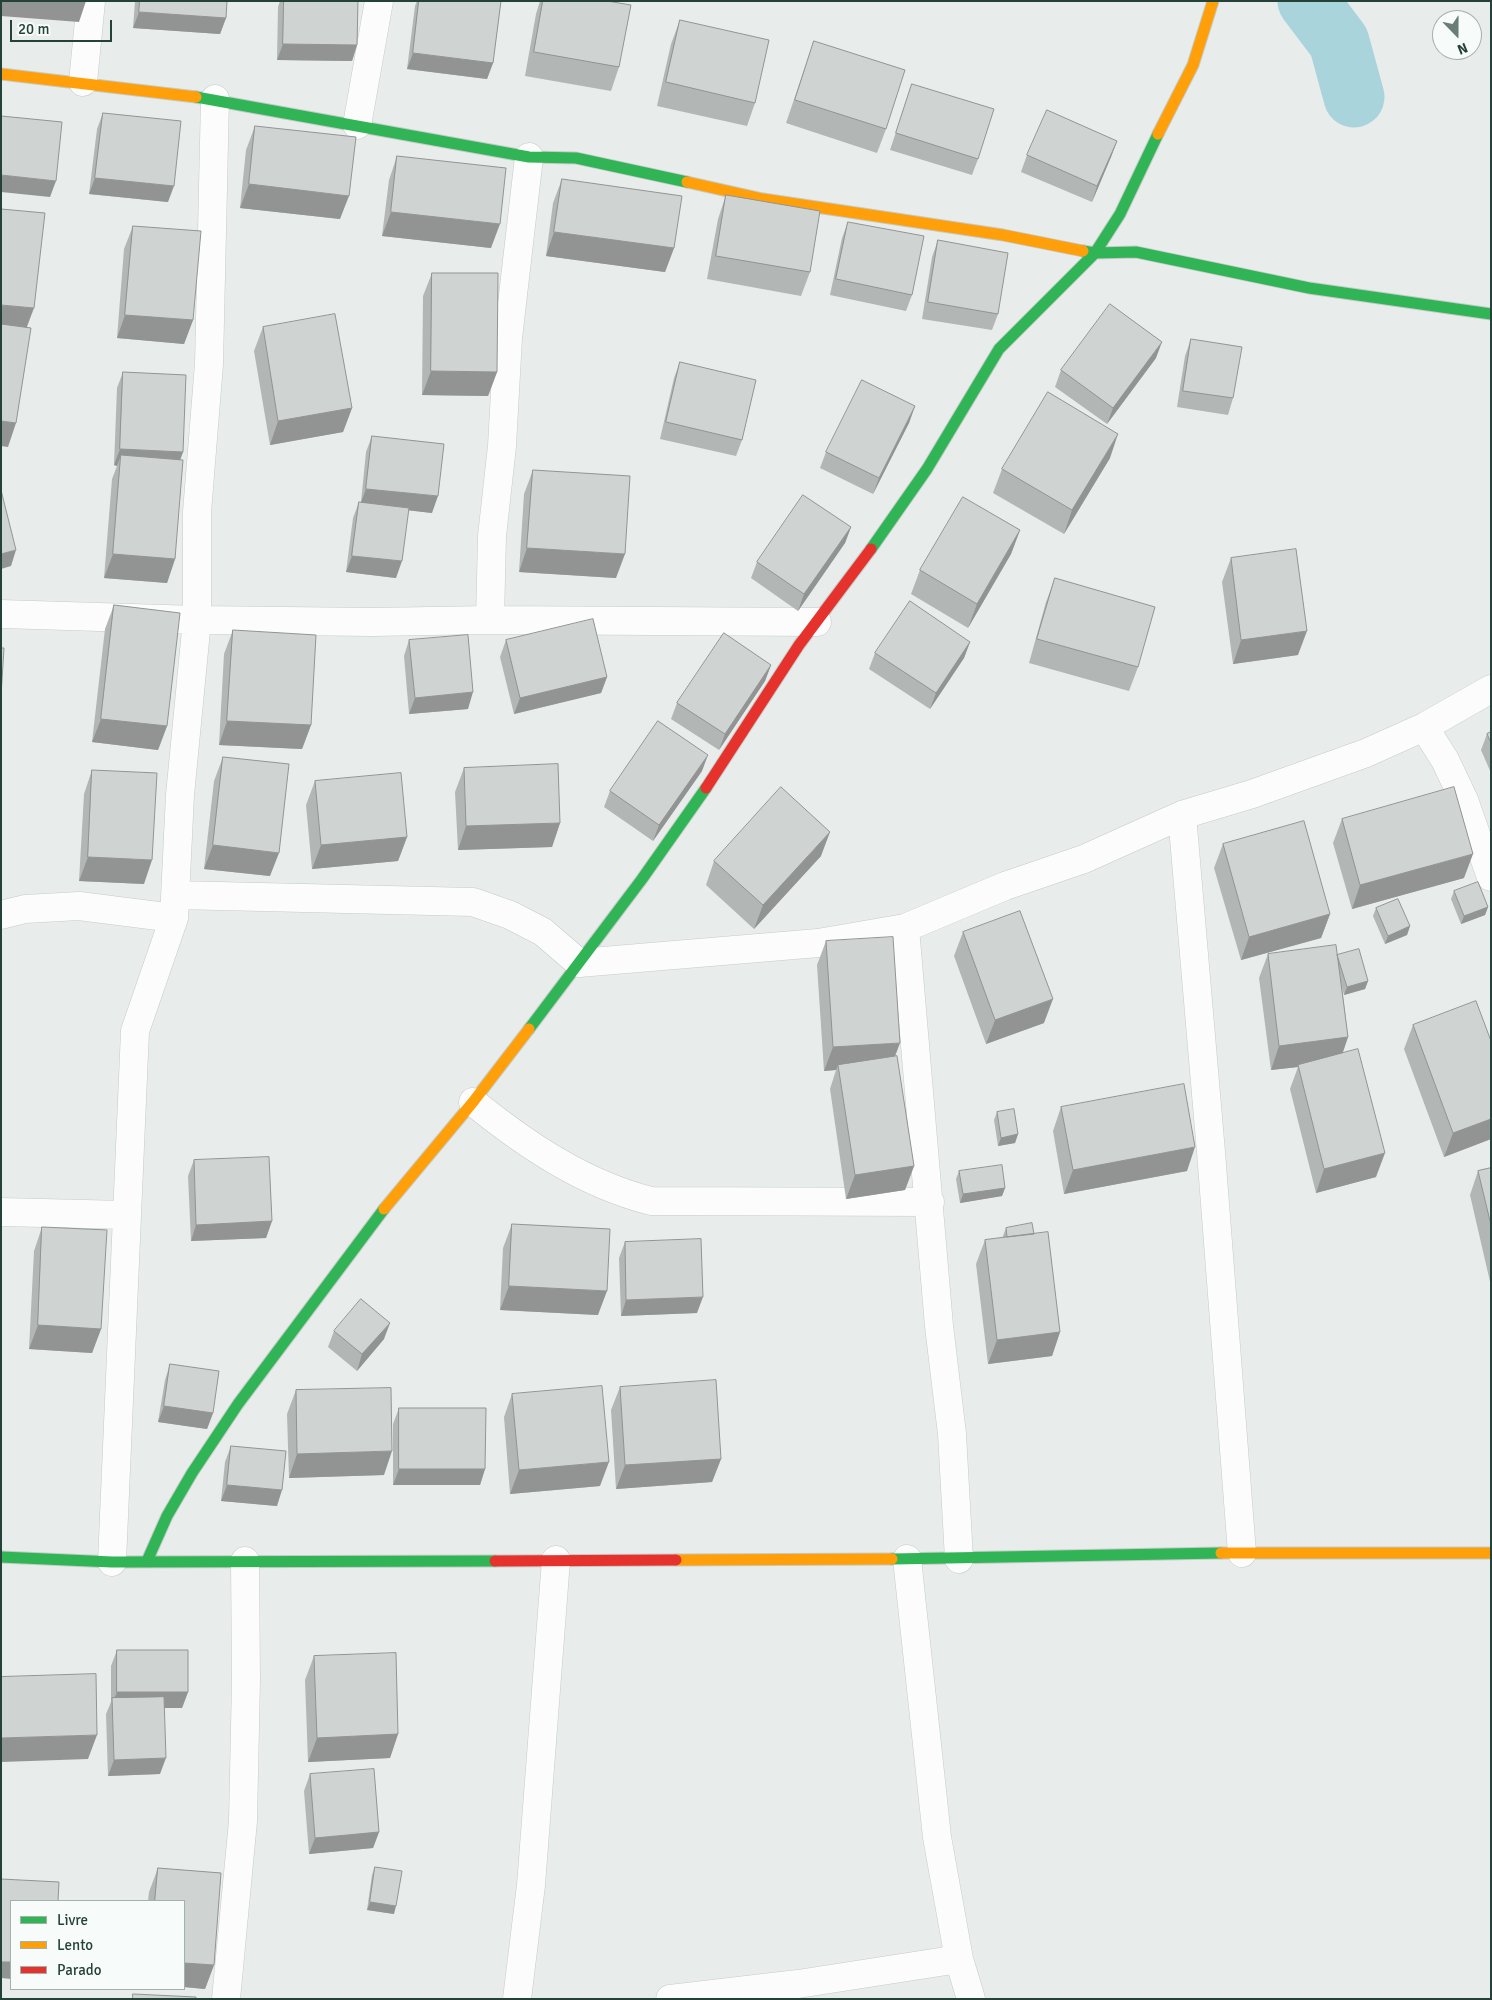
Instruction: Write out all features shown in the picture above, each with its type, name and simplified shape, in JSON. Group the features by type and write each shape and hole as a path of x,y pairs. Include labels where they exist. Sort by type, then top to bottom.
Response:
{"street":[{"path":"83,82 91,1"},
{"path":"358,125 379,1"},
{"path":"146,1561 192,1473 238,1404 311,1309 381,1213 473,1102 642,879 718,770 800,645 926,468 999,349 1095,253 1120,214 1193,65 1213,1"},
{"path":"1,74 83,82 215,100 529,157 576,158 764,200 1003,235 1095,253 1136,252 1309,288 1491,314"},
{"path":"112,1562 135,1031 175,907 180,795 197,620 197,512 209,364 215,100"},
{"path":"490,620 492,536 502,446 508,338 529,157"},
{"path":"1,614 197,620 372,622 490,620 817,622"},
{"path":"1,915 24,909 79,906 175,907 473,902 510,915 544,932 579,963 818,943 905,928 1005,886 1084,859 1182,815 1252,794 1366,753 1424,727 1491,689"},
{"path":"1424,727 1445,760 1464,800 1491,877"},
{"path":"1182,815 1211,1152 1242,1553"},
{"path":"905,928 930,1202 939,1326 952,1434 959,1559"},
{"path":"473,1102 545,1155 590,1179 630,1196 651,1201 930,1202"},
{"path":"1,1212 126,1215"},
{"path":"1,1558 112,1562 959,1559 1242,1553 1491,1554"},
{"path":"907,1559 937,1837 959,1959 971,1999"},
{"path":"517,1999 530,1885 556,1560"},
{"path":"226,1999 243,1821 246,1680 245,1561"},
{"path":"670,1999 798,1984 959,1959"}],"building":[{"path":"140,1 227,1 226,18 139,12"},
{"path":"284,1 358,1 357,45 283,44"},
{"path":"419,1 501,1 493,63 413,53"},
{"path":"543,1 607,1 631,5 619,67 534,52"},
{"path":"680,20 769,40 755,103 666,82"},
{"path":"814,41 905,70 886,129 795,100"},
{"path":"912,84 994,109 978,159 896,133"},
{"path":"1047,110 1117,141 1097,186 1027,155"},
{"path":"103,113 181,121 174,186 95,178"},
{"path":"1,116 62,122 56,181 1,175"},
{"path":"255,126 356,137 349,196 249,184"},
{"path":"397,156 506,168 500,224 391,212"},
{"path":"562,179 682,196 674,248 554,232"},
{"path":"726,195 820,211 810,272 716,256"},
{"path":"1,209 45,213 34,308 1,305"},
{"path":"848,222 924,236 912,295 836,279"},
{"path":"133,226 201,231 193,320 125,315"},
{"path":"938,240 1008,253 998,314 928,302"},
{"path":"432,273 498,273 497,372 431,371"},
{"path":"1110,304 1162,342 1113,408 1061,370"},
{"path":"335,314 352,408 278,421 263,327"},
{"path":"1,324 31,328 16,423 1,421"},
{"path":"1191,339 1242,347 1233,398 1183,391"},
{"path":"680,362 756,380 742,440 666,422"},
{"path":"123,372 186,375 183,452 120,449"},
{"path":"862,380 915,406 879,478 826,452"},
{"path":"1048,392 1118,434 1072,510 1002,469"},
{"path":"372,436 444,444 438,496 366,489"},
{"path":"121,455 183,460 175,559 113,554"},
{"path":"533,470 630,476 625,554 527,548"},
{"path":"1,490 16,550 1,554"},
{"path":"803,495 851,527 804,594 757,562"},
{"path":"963,497 1020,530 977,604 920,570"},
{"path":"359,502 409,508 402,561 352,556"},
{"path":"1296,549 1307,631 1241,640 1231,558"},
{"path":"1055,578 1155,607 1138,667 1037,639"},
{"path":"910,601 970,642 936,693 875,653"},
{"path":"114,605 180,613 167,726 101,719"},
{"path":"593,619 607,677 520,698 506,640"},
{"path":"233,630 316,635 311,725 227,721"},
{"path":"724,633 771,665 725,734 677,703"},
{"path":"468,635 473,692 415,698 409,640"},
{"path":"1,648 4,648 1,696"},
{"path":"658,721 708,755 659,825 610,791"},
{"path":"1491,732 1491,743 1487,734"},
{"path":"223,757 289,764 279,853 213,845"},
{"path":"558,764 560,823 466,826 464,768"},
{"path":"92,770 157,773 152,860 88,857"},
{"path":"401,773 407,837 321,845 315,781"},
{"path":"781,787 830,832 763,905 714,861"},
{"path":"1454,787 1473,854 1360,885 1342,819"},
{"path":"1304,821 1330,914 1249,937 1223,844"},
{"path":"1478,882 1488,907 1464,916 1454,891"},
{"path":"1398,899 1410,926 1388,936 1376,908"},
{"path":"1020,911 1053,999 995,1020 963,932"},
{"path":"893,937 900,1043 833,1047 826,941"},
{"path":"1336,945 1348,1037 1279,1046 1268,954"},
{"path":"1359,949 1368,981 1347,987 1337,955"},
{"path":"1476,1001 1491,1041 1491,1119 1453,1133 1413,1025"},
{"path":"1358,1049 1385,1153 1324,1169 1298,1065"},
{"path":"897,1056 914,1166 855,1175 838,1065"},
{"path":"1184,1084 1195,1147 1073,1170 1061,1107"},
{"path":"1014,1109 1018,1134 1001,1138 997,1112"},
{"path":"269,1157 272,1221 196,1225 194,1160"},
{"path":"1002,1165 1005,1188 963,1194 959,1171"},
{"path":"1491,1168 1491,1225 1478,1171"},
{"path":"1032,1223 1034,1234 1007,1237 1006,1228"},
{"path":"512,1224 610,1229 607,1291 509,1286"},
{"path":"42,1227 107,1230 101,1329 38,1325"},
{"path":"1048,1232 1060,1332 997,1340 985,1240"},
{"path":"701,1239 703,1297 626,1300 625,1242"},
{"path":"361,1299 390,1323 362,1354 334,1331"},
{"path":"170,1364 219,1371 213,1413 164,1406"},
{"path":"716,1380 721,1459 625,1465 620,1387"},
{"path":"602,1386 609,1462 519,1470 512,1394"},
{"path":"391,1388 392,1451 297,1454 296,1390"},
{"path":"399,1408 486,1408 485,1469 399,1469"},
{"path":"231,1446 286,1451 282,1490 227,1485"},
{"path":"117,1650 188,1650 188,1692 117,1692"},
{"path":"396,1653 398,1734 317,1738 314,1656"},
{"path":"96,1674 97,1735 1,1738 1,1677"},
{"path":"164,1697 166,1758 114,1760 112,1698"},
{"path":"374,1769 379,1832 315,1838 310,1774"},
{"path":"375,1867 402,1871 396,1906 370,1902"},
{"path":"158,1868 221,1873 214,1965 185,1963 185,1900 155,1900"},
{"path":"1,1879 59,1882 58,1900 10,1900 10,1962 1,1962"},
{"path":"133,1994 196,1997 196,1999 133,1999"}],"waterway":[{"path":"1308,1 1339,42 1354,97"}],"traffic: fast":[{"path":"196,97 529,157 576,158 687,182"},
{"path":"871,549 927,469 999,349 1095,253 1120,214 1158,134"},
{"path":"1083,251 1095,253 1136,252 1309,288 1491,314"},
{"path":"529,1029 642,879 706,788"},
{"path":"147,1561 167,1516 192,1473 238,1404 384,1209"},
{"path":"892,1559 1221,1553"},
{"path":"1,1557 112,1562 495,1561"}],"traffic: slow":[{"path":"1158,134 1193,65 1213,1"},
{"path":"1,74 196,97"},
{"path":"687,182 763,199 1003,235 1083,251"},
{"path":"384,1209 473,1102 529,1029"},
{"path":"1221,1553 1491,1553"},
{"path":"676,1560 892,1559"}],"traffic: jam":[{"path":"706,788 799,645 871,549"},
{"path":"495,1561 676,1560"}]}
